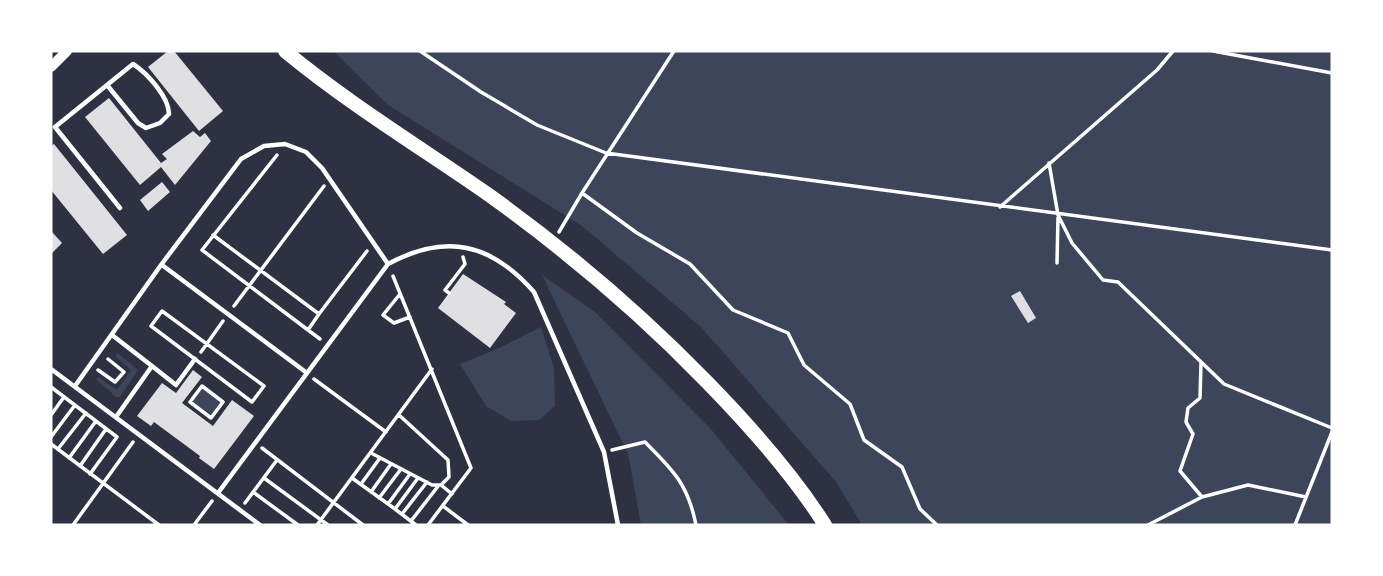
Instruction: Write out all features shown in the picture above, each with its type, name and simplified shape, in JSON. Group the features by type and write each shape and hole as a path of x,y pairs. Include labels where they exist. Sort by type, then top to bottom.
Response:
{"main road":[{"path":"285,51 359,108 490,196 591,273 670,344 755,432 825,525"}],"street":[{"path":"51,67 67,51"}],"lane":[{"path":"107,85 138,123 146,128 160,123 169,114 169,105 142,70 133,64 53,125 120,208"},
{"path":"75,386 161,265 242,159 264,146 285,145 306,152 329,179 388,264"},
{"path":"218,493 388,264 407,254 433,246 462,248 493,256 516,272 534,292 604,452 618,525"},
{"path":"161,265 307,373"},
{"path":"112,335 176,385 195,359"},
{"path":"116,417 152,366"},
{"path":"51,369 260,525"}],"path":[{"path":"420,51 537,125 606,153 1332,250"},
{"path":"552,244 606,153 674,51"},
{"path":"1000,207 1157,70 1174,51"},
{"path":"1213,51 1332,73"},
{"path":"285,145 202,250 308,330 373,243"},
{"path":"1049,163 1058,215 1057,263"},
{"path":"260,270 329,179"},
{"path":"582,193 637,233 690,264 733,310 788,333 804,365 850,404 864,440 902,467 920,509 937,525"},
{"path":"1058,215 1072,243 1103,280 1118,282 1224,384 1332,430 1295,525"},
{"path":"213,236 319,314"},
{"path":"449,293 445,290 465,264 462,248"},
{"path":"388,264 471,468 428,525"},
{"path":"400,293 383,315 394,323 410,317"},
{"path":"91,364 108,379 116,382 121,377 124,372 100,352"},
{"path":"1201,362 1200,398 1188,408 1186,422 1193,434 1180,471 1202,497"},
{"path":"317,525 432,369"},
{"path":"307,373 386,432"},
{"path":"202,386 223,402 211,418 190,402 202,386"},
{"path":"52,389 117,438 90,474"},
{"path":"51,415 64,397"},
{"path":"51,437 75,405"},
{"path":"58,449 86,413"},
{"path":"399,415 449,460 449,477 411,521"},
{"path":"69,458 96,421"},
{"path":"80,466 106,429"},
{"path":"73,525 139,434"},
{"path":"604,452 645,442 678,475 696,525"},
{"path":"255,443 363,525"},
{"path":"51,444 159,525"},
{"path":"371,453 418,478 440,485 452,494"},
{"path":"361,484 380,458"},
{"path":"240,510 277,460"},
{"path":"371,492 391,464"},
{"path":"379,498 401,469"},
{"path":"388,504 410,474"},
{"path":"264,478 328,525"},
{"path":"352,478 416,525"},
{"path":"395,509 418,478"},
{"path":"402,515 427,482"},
{"path":"1148,525 1202,497 1248,485 1306,497"},
{"path":"253,492 299,525"},
{"path":"194,525 218,493"},
{"path":"443,506 468,525"},
{"path":"457,525 461,520"}],"shaded area":[{"path":"333,51 1332,51 1332,525 862,525 836,482 701,327 582,226 388,105"},
{"path":"542,275 595,312 711,429 789,525 641,525 628,454"},
{"path":"541,327 554,368 555,406 539,420 511,421 486,406 460,364"},
{"path":"118,353 138,370 120,397 116,397 96,379 98,377 117,390 131,370 115,356"},
{"path":"202,386 223,402 211,418 190,402"}],"building":[{"path":"168,51 174,51 223,111 199,131 148,67"},
{"path":"109,98 161,163 167,159 162,154 193,131 200,137 205,133 211,141 175,185 161,167 140,185 85,117"},
{"path":"54,144 127,235 103,254 51,190 51,146"},
{"path":"162,182 170,192 148,211 140,200"},
{"path":"52,232 62,243 51,254 51,234"},
{"path":"463,274 506,302 504,304 516,313 490,348 438,308"},
{"path":"1020,291 1036,318 1028,323 1011,296"},
{"path":"193,370 202,377 182,403 213,426 232,400 254,416 214,469 154,422 151,426 137,416 162,383 176,393"}]}
